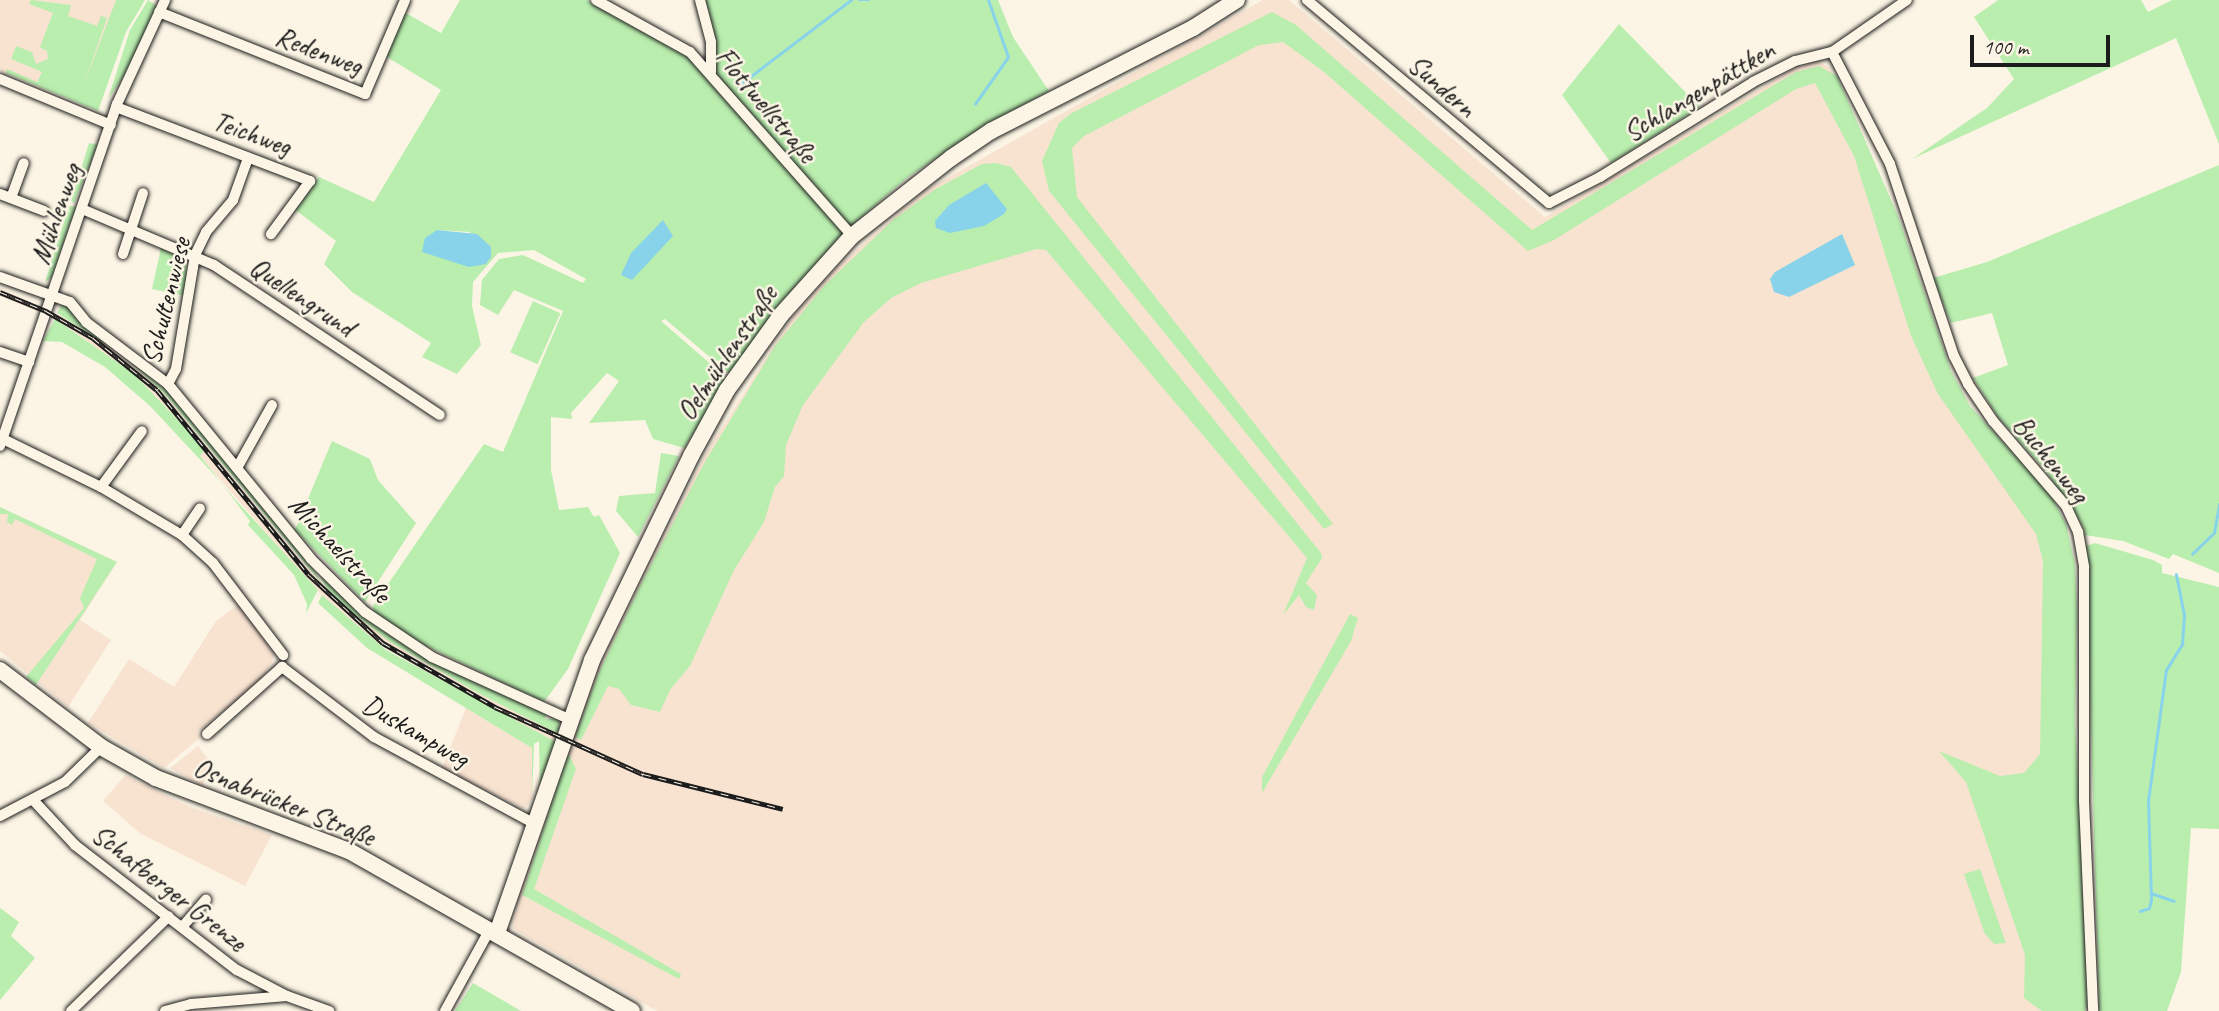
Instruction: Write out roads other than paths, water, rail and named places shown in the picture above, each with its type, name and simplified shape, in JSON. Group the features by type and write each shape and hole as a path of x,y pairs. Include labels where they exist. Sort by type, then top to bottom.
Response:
{"street":[{"name":"Mühlenweg","path":"1,443 116,107 165,0"},
{"name":"Redenweg","path":"159,12 365,94 405,0"},
{"name":"Flottwellstraße","path":"596,0 690,52 711,72 786,165 852,236"},
{"path":"700,0 711,42 711,72"},
{"name":"Oelmühlenstraße","path":"493,931 535,824 592,660 642,552 727,390 780,315 852,236 915,184 991,131 1193,28 1237,0"},
{"name":"Sundern","path":"1307,0 1539,199 1549,203"},
{"name":"Schlangenpättken","path":"1549,203 1600,177 1753,82 1795,61 1832,52 1907,0"},
{"name":"Buchenweg","path":"1832,52 1890,164 1954,356 1968,384 1993,421 2066,506 2078,532 2084,567 2084,801 2093,1011"},
{"path":"0,79 111,125"},
{"name":"Teichweg","path":"116,107 310,181 271,234"},
{"name":"Schultenwiese","path":"168,384 176,369 195,255 206,232 233,200 248,158"},
{"path":"24,163 6,196 44,211"},
{"path":"124,254 143,193"},
{"name":"Quellengrund","path":"82,209 195,255 440,415"},
{"name":"Michaelstraße","path":"0,277 70,302 86,321 168,384 311,559 351,601 397,637 432,657 571,720"},
{"path":"0,352 29,362"},
{"path":"237,468 272,405"},
{"path":"101,487 142,431"},
{"path":"1,443 101,487 181,535 213,564 283,655"},
{"path":"181,535 200,508"},
{"name":"Duskampweg","path":"207,734 282,667 374,737 535,824"},
{"name":"Osnabrücker Straße","path":"0,670 101,747 172,786 349,851 632,1011"},
{"path":"0,817 34,802 65,782 101,747"},
{"name":"Schafberger Grenze","path":"34,802 75,845 237,970 287,996 329,1011"},
{"path":"183,926 206,900"},
{"path":"71,1011 169,916"},
{"path":"445,1011 493,931"},
{"path":"165,1011 191,1004 287,996"}],"water":[{"path":"986,183 1007,209 1004,214 984,226 950,233 936,228 935,221 949,205"},
{"path":"663,220 673,236 632,280 621,275 631,253"},
{"path":"437,230 477,234 491,247 491,257 486,264 469,267 422,252 425,238"},
{"path":"1842,234 1855,265 1789,297 1774,292 1770,279 1775,272"}],"waterway":[{"path":"738,86 851,0"},
{"path":"859,0 869,0"},
{"path":"975,104 1008,57 988,0"},
{"path":"2192,554 2214,533 2219,504"},
{"path":"2140,911 2149,908 2151,900 2148,801 2166,670 2182,644 2184,615 2176,575"},
{"path":"2151,893 2174,901"}],"railway":[{"path":"0,292 46,311 93,338 157,390 308,574 383,643 495,707 643,774 783,809"}]}
